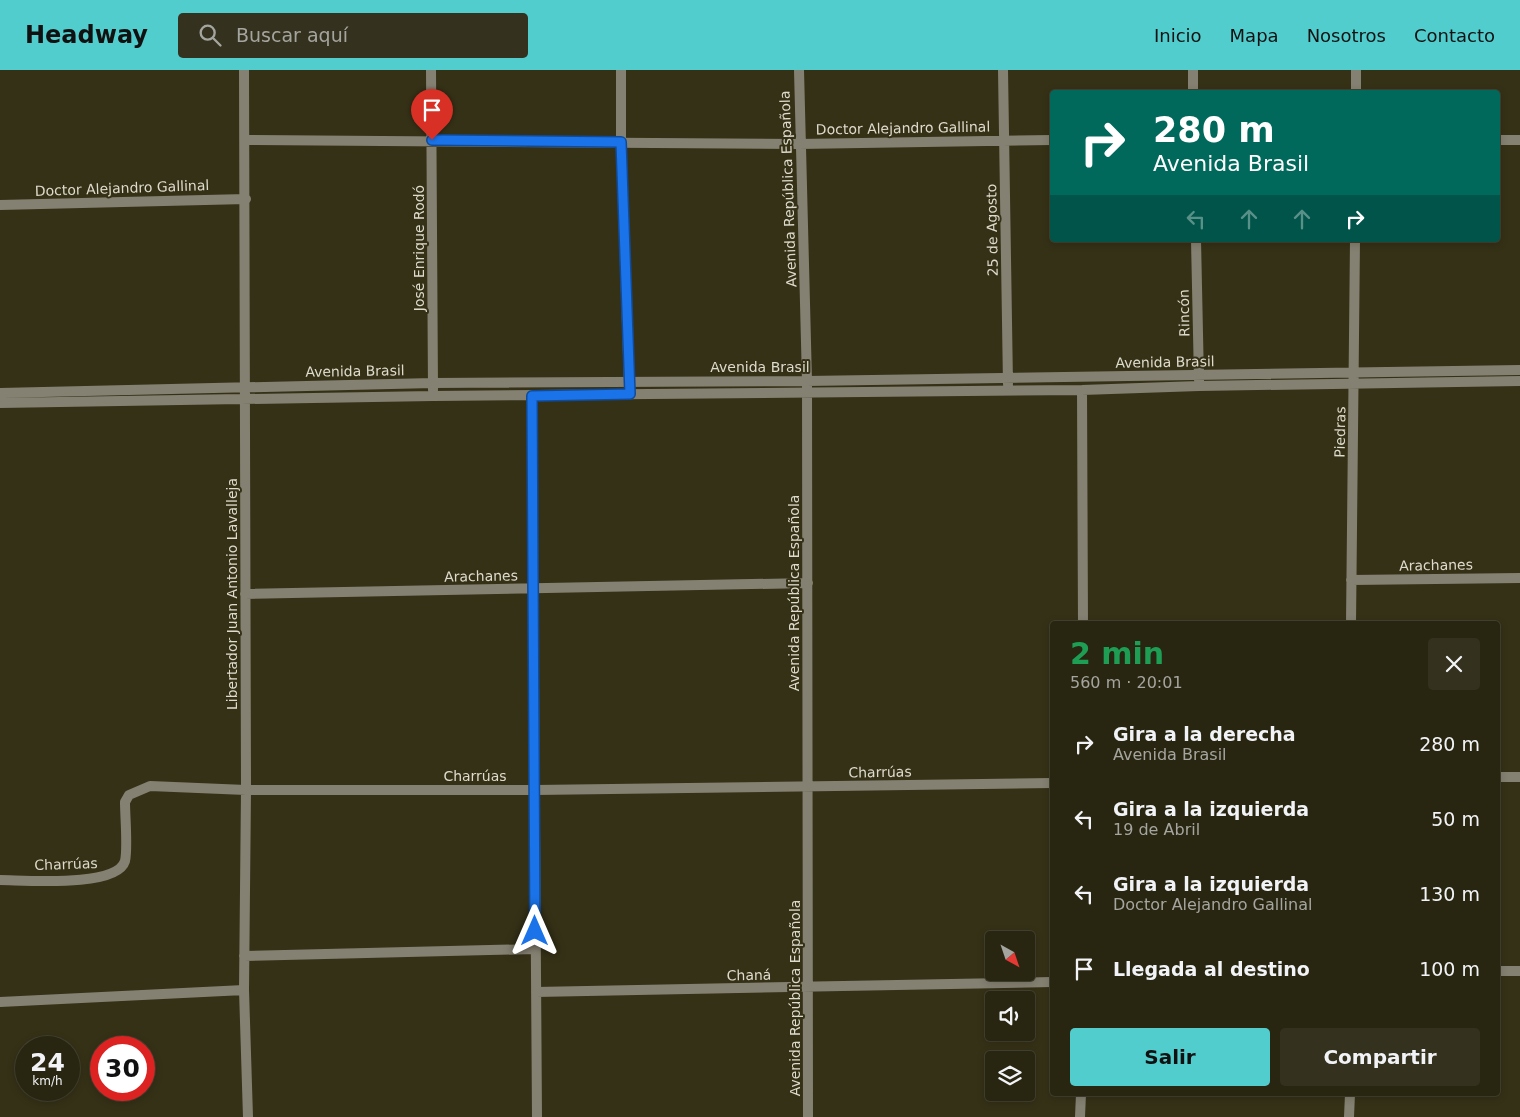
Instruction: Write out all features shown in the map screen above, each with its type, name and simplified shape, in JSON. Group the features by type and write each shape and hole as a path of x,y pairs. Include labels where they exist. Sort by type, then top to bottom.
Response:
{"street":[{"name":"Libertador Juan Antonio Lavalleja","path":"244,70 246,199 244,990 248,1117"},
{"name":"José Enrique Rodó","path":"431,70 433,396"},
{"path":"621,70 621,142 630,394"},
{"name":"Avenida República Española","path":"798,70 808,381 808,1117"},
{"name":"25 de Agosto","path":"1003,70 1008,390"},
{"path":"1193,70 1193,90"},
{"path":"1356,70 1356,90"},
{"name":"Doctor Alejandro Gallinal","path":"245,140 799,144 1050,140"},
{"path":"1500,140 1520,140"},
{"name":"Doctor Alejandro Gallinal","path":"0,206 246,199"},
{"name":"Rincón","path":"1196,242 1199,380"},
{"name":"Piedras","path":"1351,621 1355,242"},
{"name":"Avenida Brasil","path":"0,403 245,398 1082,390 1199,380 1353,371 1520,370"},
{"name":"Avenida Brasil","path":"0,393 433,383 1008,378 1354,383 1520,381"},
{"path":"1082,390 1083,621"},
{"path":"532,396 537,1117"},
{"name":"Arachanes","path":"1352,580 1520,578"},
{"name":"Arachanes","path":"245,594 808,583"},
{"path":"1500,777 1520,777"},
{"name":"Charrúas","path":"0,880 98,879 114,874 125,860 125,802 129,795 150,786 246,790 535,790 1050,783"},
{"path":"244,956 536,949"},
{"path":"1500,971 1520,971"},
{"name":"Chaná","path":"536,992 1050,982"},
{"path":"0,1002 244,990"},
{"path":"1080,1117 1081,1096"},
{"path":"1349,1117 1350,1096"}],"route":[{"path":"432,140 621,142 630,394 532,396 535,931"}]}
